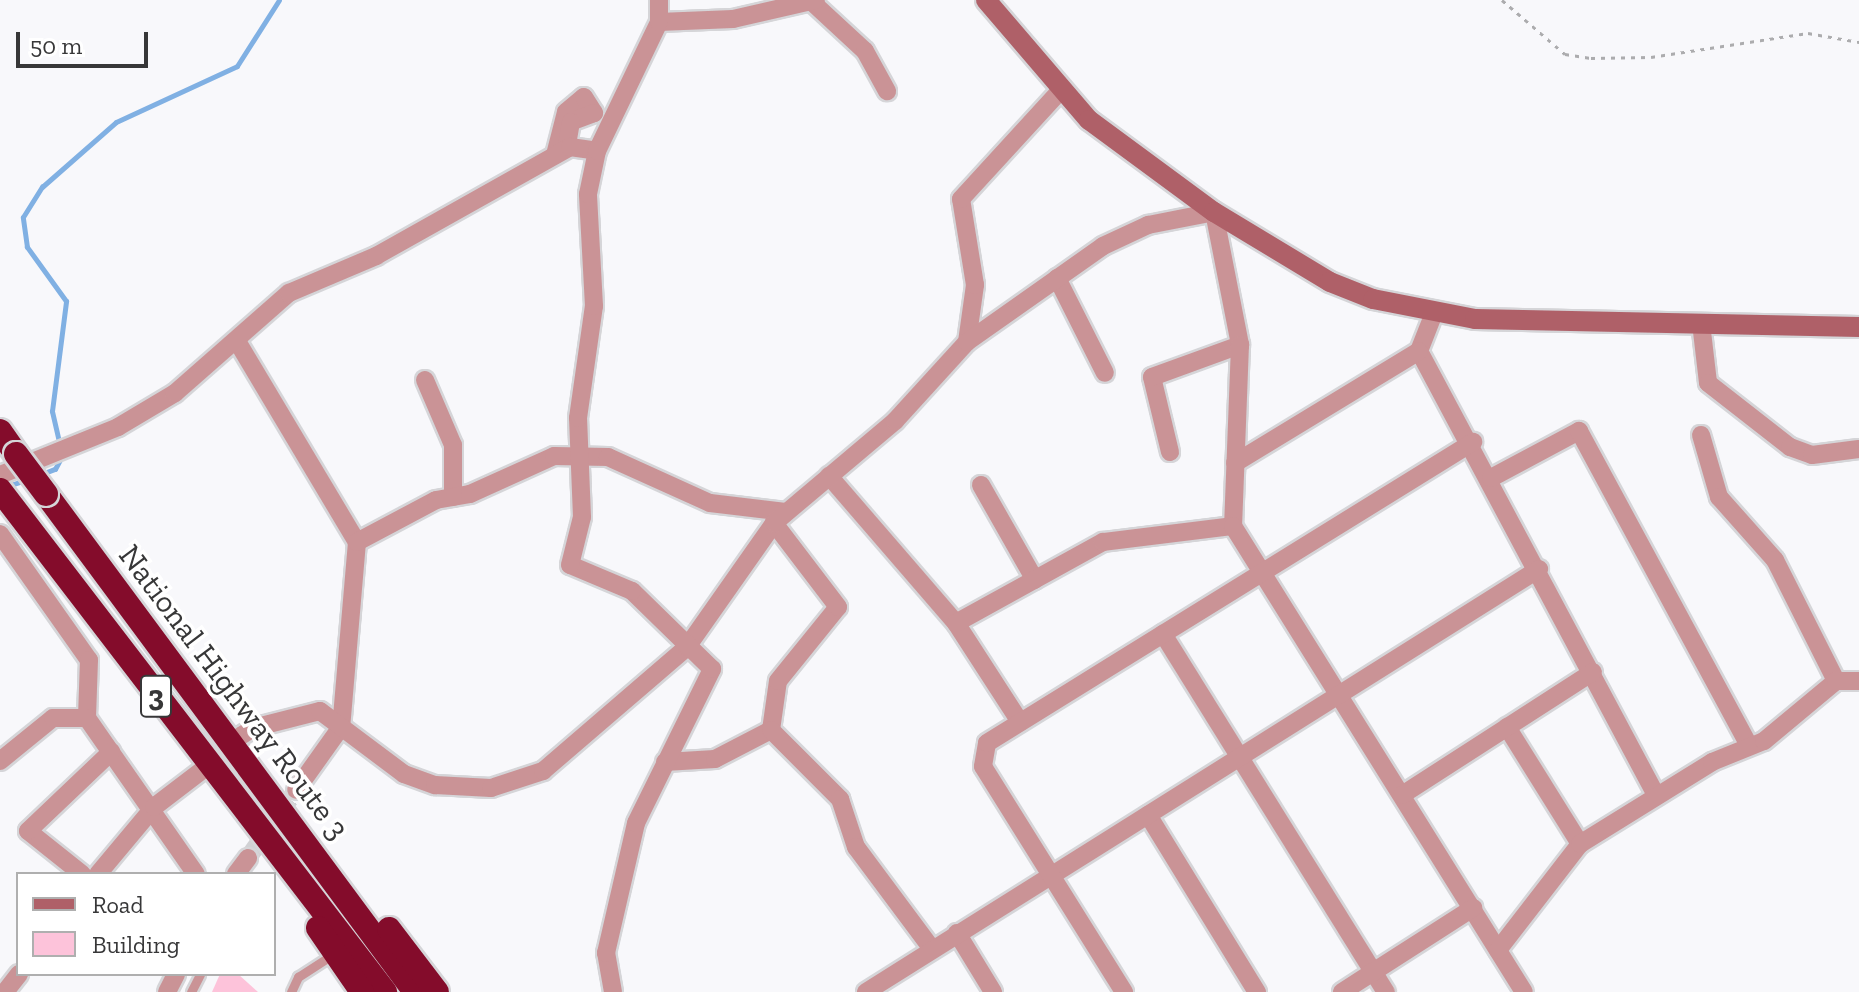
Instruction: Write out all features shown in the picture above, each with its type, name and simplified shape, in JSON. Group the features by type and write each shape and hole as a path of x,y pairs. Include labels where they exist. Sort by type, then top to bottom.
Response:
{"highway":[{"name":"National Highway Route 3","path":"0,431 233,741 415,992"},
{"name":"National Highway Route 3","path":"6,499 299,885 385,992"},
{"path":"324,867 363,896 437,992"},
{"path":"299,885 335,953 362,992"}],"street":[{"path":"613,992 606,953 636,823 712,669 632,591 570,565 582,517 579,456 594,306 588,194 597,151 659,22 659,0"},
{"path":"986,0 1060,91 1214,212 1330,282 1434,313 1859,327"},
{"path":"659,22 733,19 814,1 855,39 887,91"},
{"path":"967,342 975,285 961,199 1060,91"},
{"path":"0,475 118,427 175,393 289,293 376,256 560,152 597,151"},
{"path":"233,741 253,728 320,711 404,774 435,785 518,783 543,771 687,647 780,518 895,421 967,342 1057,278 1148,225 1214,212"},
{"path":"1214,212 1240,345 1233,526 1524,992"},
{"path":"1057,278 1105,373"},
{"path":"1235,463 1419,351 1434,313"},
{"path":"1701,323 1708,383 1790,447 1812,455 1859,449"},
{"path":"237,341 357,542 341,727 296,790"},
{"path":"1170,452 1152,377 1240,345"},
{"path":"1419,351 1473,442 1656,795"},
{"path":"425,380 453,445 453,497"},
{"path":"1491,478 1579,431 1749,746"},
{"path":"1701,435 1719,497 1775,560 1836,681"},
{"path":"1124,992 983,766 987,743 1473,442"},
{"path":"357,542 453,497 554,456 579,456 630,464 710,503 780,518 838,607 778,681 771,730"},
{"path":"829,476 956,623 1020,722"},
{"path":"981,485 1035,580"},
{"path":"956,623 1103,542 1233,526"},
{"path":"0,534 89,660 87,718 154,807 195,872"},
{"path":"866,992 1539,569"},
{"path":"1163,634 1386,992"},
{"path":"1402,795 1593,672"},
{"path":"1498,950 1580,844 1656,795 1764,741 1836,681 1859,681"},
{"path":"0,761 53,718 87,718"},
{"path":"1507,727 1580,844"},
{"path":"665,762 715,759 771,730"},
{"path":"771,730 840,799 856,847 932,949"},
{"path":"79,872 28,831 111,752"},
{"path":"100,872 154,807 209,765"},
{"path":"1148,815 1257,992"},
{"path":"238,872 248,858"},
{"path":"1342,992 1473,908"},
{"path":"957,933 993,992"},
{"path":"5,992 17,976"}],"lane":[{"path":"291,992 298,977 335,953"}],"path":[{"path":"1502,0 1565,54 1591,58 1651,57 1808,33 1859,42"}],"building":[{"path":"219,976 240,976 258,992 212,992"}],"waterway":[{"path":"60,446 52,411 66,301 27,247 23,217 42,187 116,122 237,66 279,0"},
{"path":"39,475 55,469 62,456"},
{"path":"5,487 25,480"}],"tunnel":[{"path":"248,858 296,790"}]}
